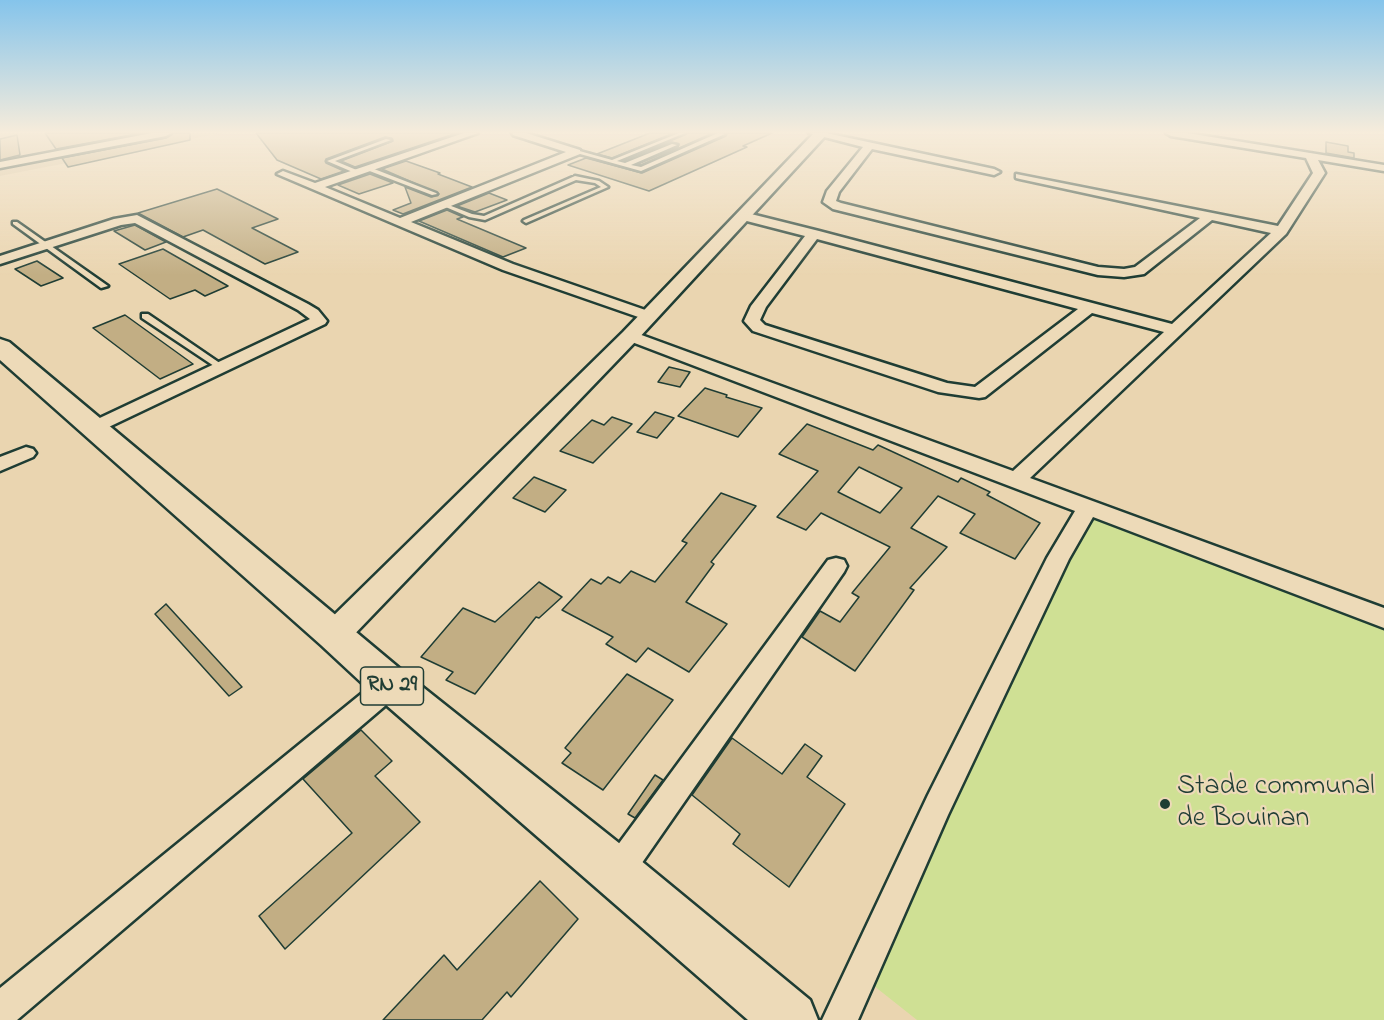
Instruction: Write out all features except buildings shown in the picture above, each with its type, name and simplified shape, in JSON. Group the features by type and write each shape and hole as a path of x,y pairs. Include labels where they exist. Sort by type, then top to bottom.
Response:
{"main road":[{"name":"RN 29","path":"0,347 391,685 617,872 790,1020"}],"street":[{"path":"299,181 508,267 649,316"},
{"path":"315,187 333,181"},
{"path":"400,222 505,181"},
{"path":"334,634 630,336 775,181"},
{"path":"841,181 833,191 829,202 837,206 1098,271 1124,273 1139,271 1210,216"},
{"path":"1047,181 1281,231"},
{"path":"1016,480 1281,231 1314,181"},
{"path":"743,216 1176,330"},
{"path":"0,260 137,219 303,307 313,313 319,321 94,428"},
{"path":"814,234 759,306 752,321 759,328 944,388 979,393 1091,306"},
{"path":"630,336 1384,618"},
{"path":"0,465 26,453"},
{"path":"840,1020 944,795 1058,558 1088,507"},
{"path":"617,872 836,566"},
{"path":"0,1011 391,685"}],"lane":[{"path":"394,181 434,194"},
{"path":"444,205 471,216 485,218 569,181"},
{"path":"526,220 605,187 589,181"},
{"path":"15,223 104,286"},
{"path":"146,316 223,368"}],"green space":[{"name":"Stade communal de Bouinan","path":"1085,516 1384,630 1384,1020 917,1020 864,978"}],"place":[{"name":"Stade communal de Bouinan","path":"1165,804"}]}
